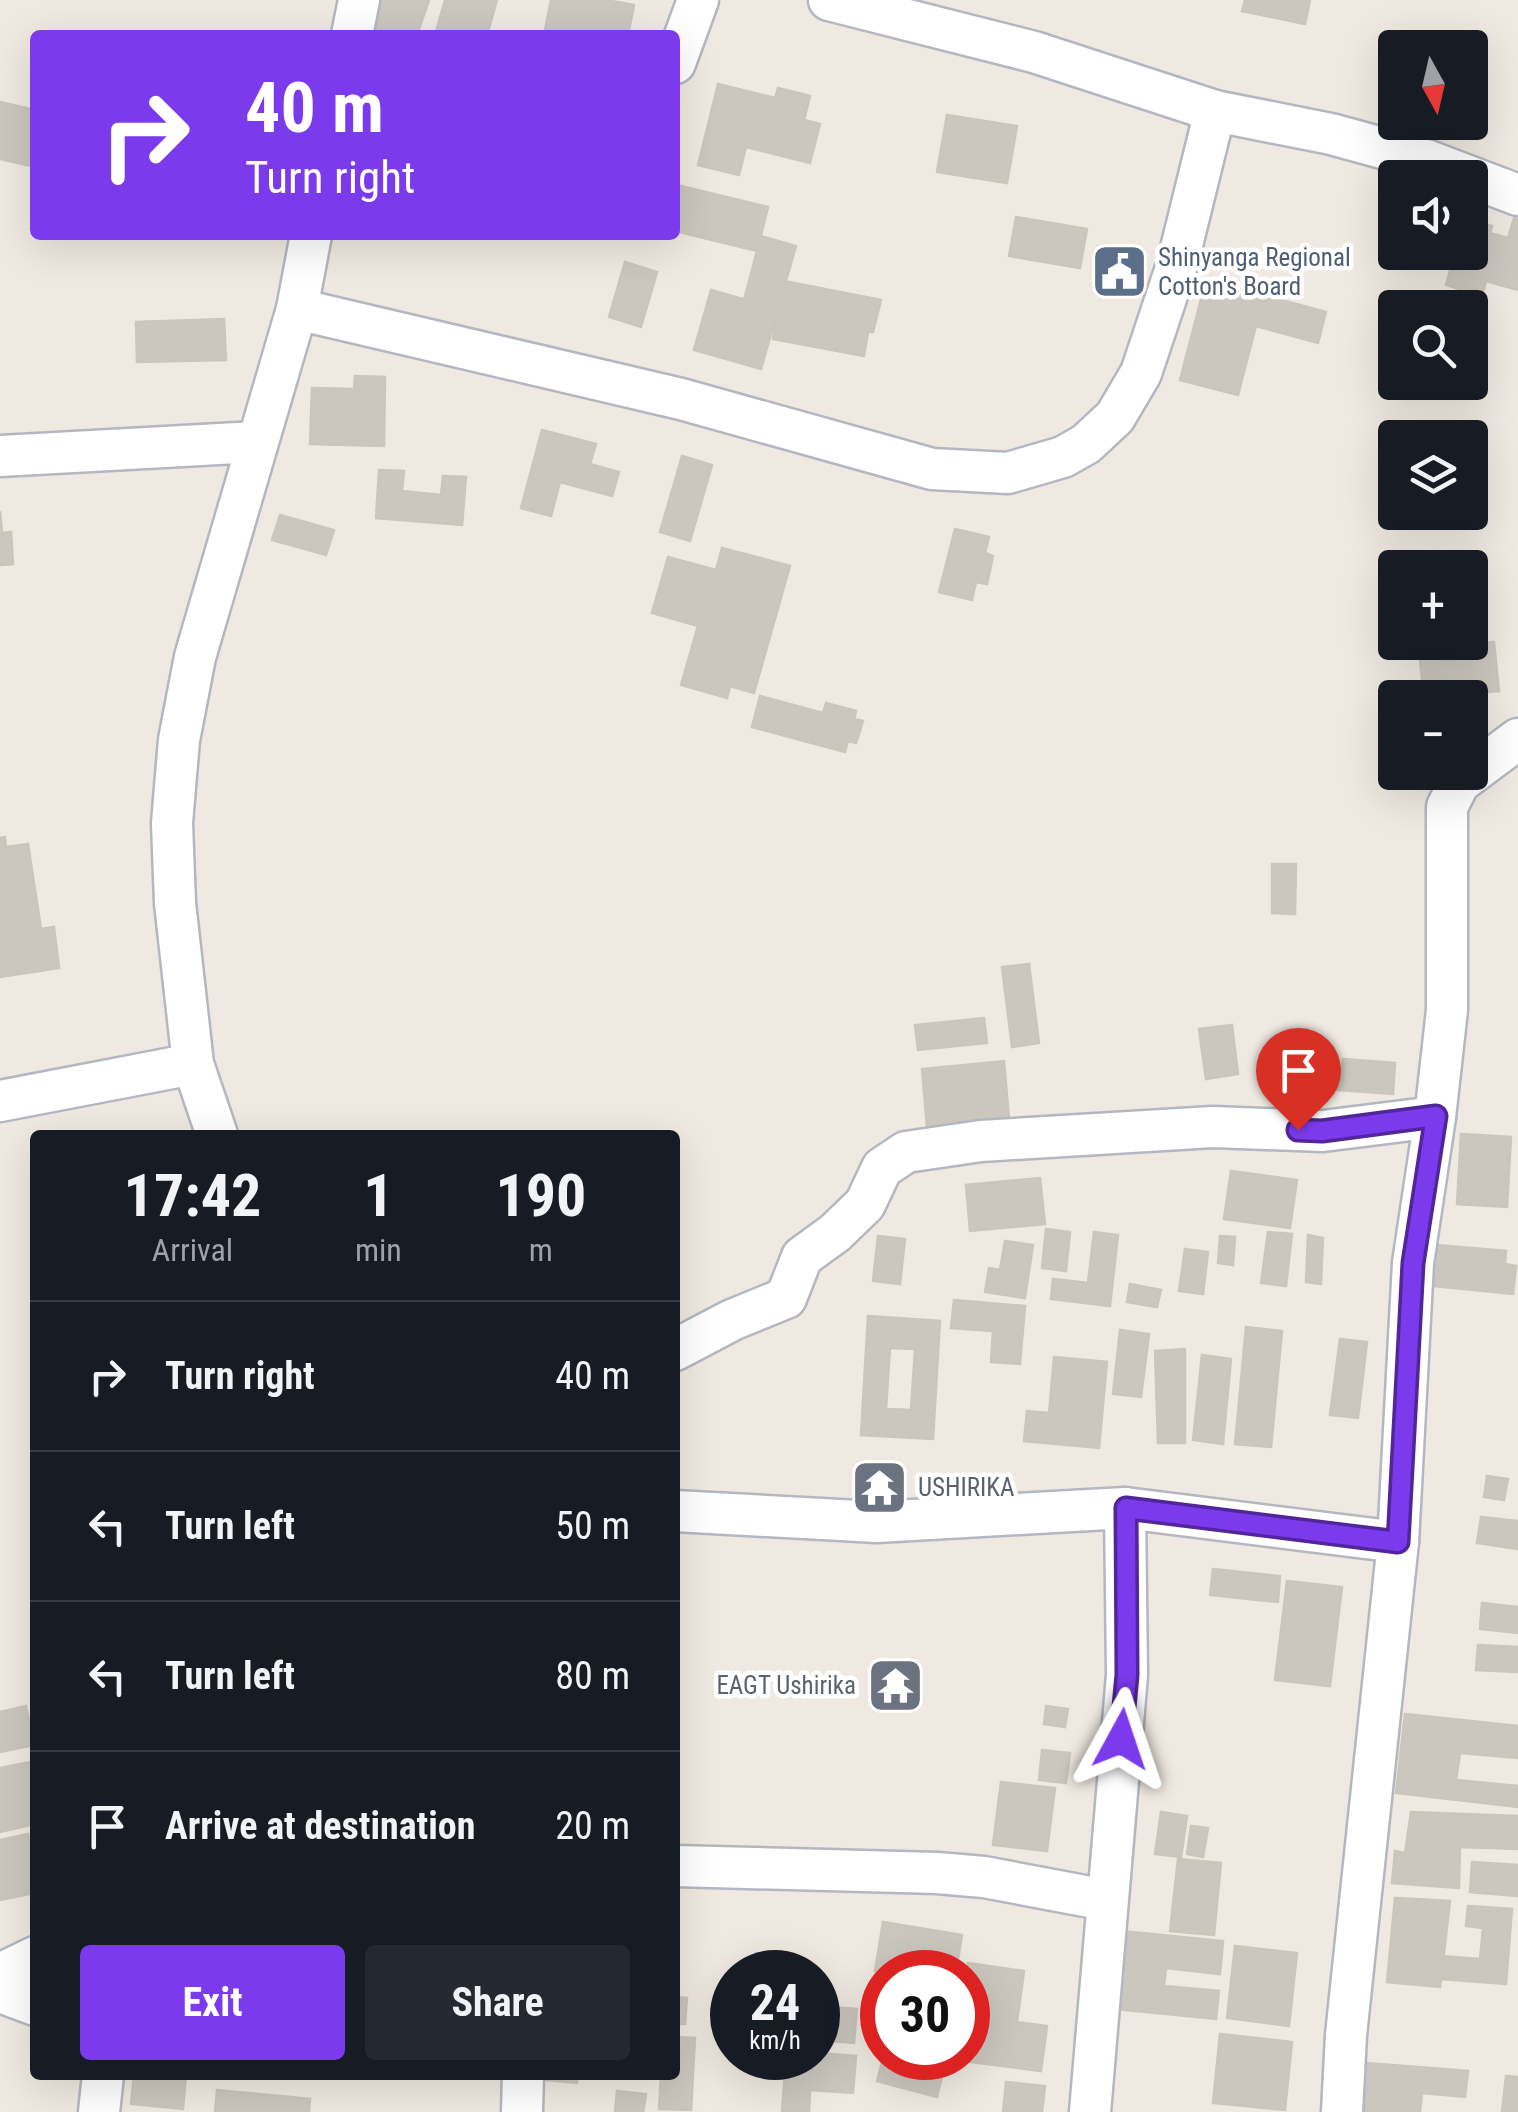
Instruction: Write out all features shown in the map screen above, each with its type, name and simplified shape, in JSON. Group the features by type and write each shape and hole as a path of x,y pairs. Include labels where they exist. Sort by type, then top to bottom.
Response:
{"street":[{"path":"353,30 359,0"},
{"path":"680,49 698,0"},
{"path":"829,0 1034,52 1215,111 1331,134 1407,155 1518,195"},
{"path":"296,308 681,399 932,469 1008,472 1062,457 1086,444 1115,417 1140,372 1177,265 1215,111"},
{"path":"215,1130 194,1064 175,904 172,823 178,757 196,658 296,308 311,240"},
{"path":"0,456 256,442"},
{"path":"1342,2112 1346,2035 1398,1542 1413,1263 1436,1116 1447,1010 1447,807 1459,783 1518,738"},
{"path":"0,1101 194,1064"},
{"path":"680,1347 786,1298 802,1258 836,1233 865,1204 882,1168 906,1152 981,1141 1213,1126 1322,1131 1436,1116"},
{"path":"680,1511 877,1522 1126,1508 1398,1542"},
{"path":"1090,2112 1127,1675 1126,1508"},
{"path":"680,1866 937,1873 984,1877 1106,1900"},
{"path":"0,1974 30,1959"},
{"path":"0,1992 30,2003"},
{"path":"99,2112 102,2080"},
{"path":"522,2112 523,2080"}],"building":[{"path":"382,0 429,0 419,30 372,29"},
{"path":"445,0 497,0 488,30 436,30"},
{"path":"551,0 606,0 634,5 629,30 545,30"},
{"path":"1245,0 1310,0 1305,24 1242,11"},
{"path":"718,84 775,98 778,88 810,96 804,120 820,124 810,163 746,147 739,175 698,165"},
{"path":"0,102 30,109 30,166 0,159"},
{"path":"947,115 1017,126 1007,183 937,172"},
{"path":"681,186 768,207 757,251 680,232"},
{"path":"1016,217 1087,229 1080,268 1009,256"},
{"path":"1514,218 1518,219 1518,290 1486,281 1484,290 1446,285 1450,270 1488,270 1488,225 1492,226 1490,233 1508,238"},
{"path":"761,236 796,246 778,309 744,300"},
{"path":"625,262 657,272 641,327 609,317"},
{"path":"779,280 881,300 873,332 868,332 864,356 773,339 777,312 771,310"},
{"path":"1206,280 1326,312 1318,343 1256,326 1238,395 1180,380"},
{"path":"711,290 778,309 761,369 694,350"},
{"path":"224,319 226,360 137,362 136,322"},
{"path":"355,376 385,377 384,446 310,444 312,388 354,389"},
{"path":"542,430 596,444 590,464 619,472 612,496 560,482 551,516 521,508"},
{"path":"682,456 712,465 690,541 660,532"},
{"path":"379,470 404,471 402,491 441,495 443,476 466,477 462,525 376,518"},
{"path":"0,511 2,533 11,532 13,564 0,565"},
{"path":"280,515 334,530 326,555 272,540"},
{"path":"955,529 989,537 985,553 993,556 987,584 976,582 972,600 939,592"},
{"path":"722,548 790,566 754,693 730,686 727,698 681,685 698,626 652,613 668,557 716,570"},
{"path":"1494,642 1499,691 1488,692 1488,680 1422,680 1420,660 1488,660 1488,643"},
{"path":"760,696 823,713 826,703 856,711 854,719 863,721 856,743 848,741 845,752 752,727"},
{"path":"5,837 6,847 28,844 41,929 54,927 59,968 0,977 0,838"},
{"path":"1272,864 1296,864 1295,914 1272,913"},
{"path":"1029,964 1039,1043 1012,1047 1002,967"},
{"path":"984,1018 987,1043 918,1050 915,1025"},
{"path":"1232,1025 1238,1074 1206,1079 1199,1029"},
{"path":"1343,1059 1395,1063 1393,1094 1298,1087 1300,1064 1342,1067"},
{"path":"1004,1061 1009,1119 927,1127 922,1069"},
{"path":"1461,1134 1511,1137 1507,1207 1457,1204"},
{"path":"1231,1171 1297,1180 1290,1228 1224,1219"},
{"path":"1040,1178 1045,1224 970,1231 966,1185"},
{"path":"1046,1229 1070,1232 1066,1271 1042,1268"},
{"path":"1094,1232 1118,1235 1110,1306 1051,1299 1053,1279 1088,1283"},
{"path":"1268,1232 1292,1234 1286,1286 1261,1283"},
{"path":"1308,1235 1323,1238 1321,1284 1306,1282"},
{"path":"878,1236 905,1239 900,1284 873,1281"},
{"path":"1220,1236 1235,1237 1233,1265 1218,1263"},
{"path":"1005,1241 1033,1245 1025,1298 985,1292 989,1268 1000,1270"},
{"path":"1436,1245 1506,1251 1505,1264 1516,1266 1513,1294 1432,1286"},
{"path":"1185,1249 1208,1252 1203,1294 1179,1291"},
{"path":"1130,1284 1161,1290 1157,1307 1127,1302"},
{"path":"954,1300 1025,1306 1020,1364 991,1362 993,1331 951,1328"},
{"path":"868,1316 940,1321 933,1439 861,1435","holes":["890,1348 915,1349 911,1410 886,1409"]},
{"path":"1246,1327 1282,1331 1271,1447 1235,1444"},
{"path":"1120,1330 1149,1334 1141,1397 1113,1394"},
{"path":"1340,1339 1367,1342 1358,1418 1330,1415"},
{"path":"1185,1349 1185,1443 1158,1443 1155,1351"},
{"path":"1202,1355 1231,1359 1223,1444 1193,1440"},
{"path":"1054,1357 1107,1362 1099,1448 1024,1441 1027,1411 1049,1413"},
{"path":"1487,1476 1508,1479 1504,1500 1484,1497"},
{"path":"1481,1517 1518,1521 1518,1549 1477,1543"},
{"path":"1213,1569 1280,1576 1278,1602 1210,1595"},
{"path":"1287,1581 1342,1587 1330,1686 1275,1680"},
{"path":"1482,1603 1518,1607 1518,1633 1480,1629"},
{"path":"1478,1645 1518,1647 1518,1672 1476,1670"},
{"path":"26,1706 30,1746 0,1752 0,1712"},
{"path":"1046,1706 1068,1709 1065,1727 1044,1724"},
{"path":"1405,1714 1518,1726 1518,1758 1460,1753 1456,1780 1518,1786 1518,1807 1396,1793"},
{"path":"1042,1750 1070,1753 1066,1783 1039,1780"},
{"path":"30,1762 30,1825 0,1832 0,1768"},
{"path":"1001,1782 1055,1788 1047,1851 993,1845"},
{"path":"1161,1812 1187,1816 1181,1857 1155,1854"},
{"path":"1411,1812 1518,1816 1518,1849 1460,1847 1459,1888 1392,1883 1395,1851 1405,1853"},
{"path":"1191,1826 1208,1828 1203,1857 1187,1854"},
{"path":"28,1834 30,1894 0,1900 0,1840"},
{"path":"1178,1859 1221,1863 1214,1935 1170,1931"},
{"path":"1472,1862 1518,1865 1518,1896 1470,1892"},
{"path":"1395,1898 1450,1901 1440,1987 1387,1982"},
{"path":"1468,1906 1512,1909 1506,1984 1441,1979 1443,1956 1480,1959 1483,1928 1466,1926"},
{"path":"883,1922 962,1935 960,1950 878,1950"},
{"path":"1122,1931 1223,1941 1220,1974 1166,1968 1164,1986 1219,1991 1216,2019 1114,2009"},
{"path":"1235,1946 1297,1953 1289,2026 1227,2018"},
{"path":"990,1966 1024,1971 1017,2022 1047,2026 1041,2071 990,2064"},
{"path":"680,1997 687,1998 685,2024 680,2024"},
{"path":"840,2008 857,2009 854,2043 840,2042"},
{"path":"1220,2034 1292,2042 1285,2110 1213,2103"},
{"path":"680,2037 695,2038 691,2110 659,2109 661,2080 680,2080"},
{"path":"840,2055 856,2056 853,2093 810,2090 809,2112 782,2112 784,2080 840,2080"},
{"path":"1366,2063 1468,2071 1465,2097 1422,2093 1420,2112 1361,2112"},
{"path":"1506,2076 1518,2077 1518,2112 1502,2112"},
{"path":"133,2080 186,2080 183,2109 131,2104"},
{"path":"877,2080 941,2080 937,2097"},
{"path":"1006,2082 1045,2086 1042,2112 1003,2112"},
{"path":"217,2090 310,2099 309,2112 215,2112"},
{"path":"617,2091 646,2094 643,2112 615,2112"}],"place":[{"name":"Shinyanga Regional Cotton's Board","path":"1119,271"},
{"name":"USHIRIKA","path":"879,1487"},
{"name":"EAGT Ushirika","path":"895,1685"}],"route":[{"path":"1121,1739 1127,1675 1126,1508 1398,1542 1413,1263 1436,1116 1322,1131 1298,1130"}]}
